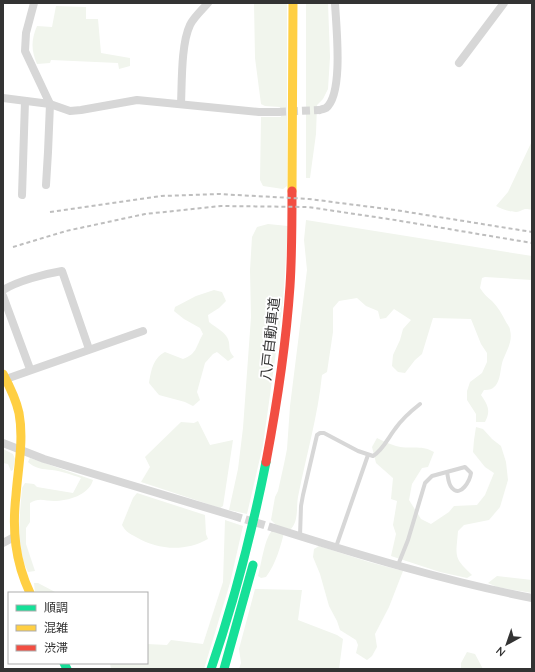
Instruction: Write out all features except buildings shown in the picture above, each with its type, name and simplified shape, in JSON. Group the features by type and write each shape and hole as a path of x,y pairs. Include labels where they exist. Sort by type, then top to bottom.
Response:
{"main road":[{"name":"八戸自動車道","path":"293,3 297,80"},
{"name":"八戸自動車道","path":"280,434 292,350 299,3"},
{"name":"八戸自動車道","path":"211,669 246,551 265,468 284,349 295,253"},
{"path":"4,377 15,396 19,410 21,450 14,537 17,558 24,582 29,592"},
{"path":"224,669 256,554"}],"street":[{"path":"34,3 26,33 25,51 50,104 46,185"},
{"path":"180,104 182,67 187,32 196,16 208,3"},
{"path":"320,110 327,107 334,96 338,70 336,3"},
{"path":"459,63 504,3"},
{"path":"3,98 50,104 70,111 137,100 259,112 278,112"},
{"path":"22,195 24,101"},
{"path":"3,290 40,276 62,271 89,349"},
{"path":"3,296 30,370"},
{"path":"4,377 30,370 143,331"},
{"path":"3,443 127,484 234,516"},
{"path":"274,528 336,548 398,565 488,589 532,598"},
{"path":"3,543 14,537"}],"lane":[{"path":"300,536 302,501 318,435 320,433 324,433 368,455 373,456 379,452 396,428 410,412 420,404"},
{"path":"336,548 368,455"},
{"path":"398,565 408,540 425,483 432,476 441,472 447,472 465,466 471,473 466,486 456,490 449,484 447,472"}],"shaded area":[{"path":"254,3 287,3 287,186 283,189 263,186 260,180 261,117 281,117 280,107 265,106 261,104 255,58"},
{"path":"306,3 328,3 330,57 328,89 323,99 317,105 316,134 310,178 306,178"},
{"path":"56,6 86,7 86,19 98,19 101,53 130,58 130,66 119,69 118,63 51,60 50,63 37,64 32,45 35,31 37,26 52,27"},
{"path":"532,141 532,210 525,209 519,212 514,212 496,206 508,192"},
{"path":"306,220 532,256 532,280 482,278 480,288 500,311 510,328 511,334 499,380 494,387 484,390 481,395 488,408 488,415 485,422 476,422 476,414 467,400 467,391 470,382 482,373 487,362 487,353 481,344 471,319 433,318 422,354 415,360 405,373 398,372 392,366 393,355 403,329 411,320 394,309 386,318 380,319 378,311 366,306 357,298 339,301 333,308 333,332 327,372 322,375 315,421 298,497 295,522 291,529 285,529 273,566 266,577 261,578 258,576 266,544 275,524 271,520 287,449 290,406 307,270 304,240"},
{"path":"268,224 288,226 283,302 263,445 247,514 229,510 238,469 243,428 251,317 250,270 252,237 257,227"},
{"path":"214,290 222,292 226,301 219,308 208,315 209,322 227,336 230,350 234,357 228,361 217,352 213,354 205,363 197,392 200,400 193,406 185,402 159,395 149,383 155,361 165,352 183,359 188,357 196,349 203,334 200,328 184,319 174,311 175,307 196,296"},
{"path":"198,421 210,445 233,440 223,506 220,508 141,482 150,467 145,457 181,422 194,423"},
{"path":"476,427 483,429 501,446 506,462 508,480 500,507 489,520 464,525 458,531 457,556 472,575 467,578 440,572 391,556 396,534 393,525 397,501 391,499 393,478 376,463 372,447 377,438 396,446 405,448 424,448 434,452 428,467 422,468 412,484 409,500 421,519 431,524 449,512 454,506 477,505 485,495 494,473 485,467 473,452"},
{"path":"3,449 13,454 15,459 13,470 11,471 8,464 3,463"},
{"path":"30,458 93,480 87,490 77,496 65,500 39,500 30,503 30,522 26,528 26,544 35,571 28,572 21,552 19,531 22,488 25,483 34,484 37,487 73,493 81,478 59,471 36,467 28,462"},
{"path":"137,493 205,515 206,534 208,539 190,546 172,548 153,545 130,533 122,525 133,498"},
{"path":"225,520 243,526 230,583 204,669 111,669 110,664 148,664 148,644 167,645 171,640 203,644 223,582"},
{"path":"319,546 403,571 389,607 375,634 377,647 372,656 367,660 356,653 358,645 356,640 340,630 329,606 320,574 313,557 314,549"},
{"path":"497,576 532,580 532,593 497,587 488,583"},
{"path":"34,583 38,583 55,592 35,592"},
{"path":"255,589 302,590 298,620 337,635 343,639 339,669 239,669 241,663 239,649"},
{"path":"467,652 475,654 483,669 461,669 461,663"}],"tunnel":[{"path":"278,112 320,110"},
{"path":"234,516 274,528"}],"railway":[{"path":"50,212 161,196 219,194 309,199 395,210 532,232"},
{"path":"13,247 66,231 145,214 221,206 308,207 532,243"}],"traffic: fast":[{"path":"211,669 242,567 266,462"},
{"path":"224,669 253,565"},
{"path":"64,664 67,669"}],"traffic: slow":[{"path":"292,191 293,3"},
{"path":"3,374 19,413 21,444 14,521 18,557 30,592"}],"traffic: jam":[{"path":"266,462 281,374 286,330 291,263 292,191"}]}
